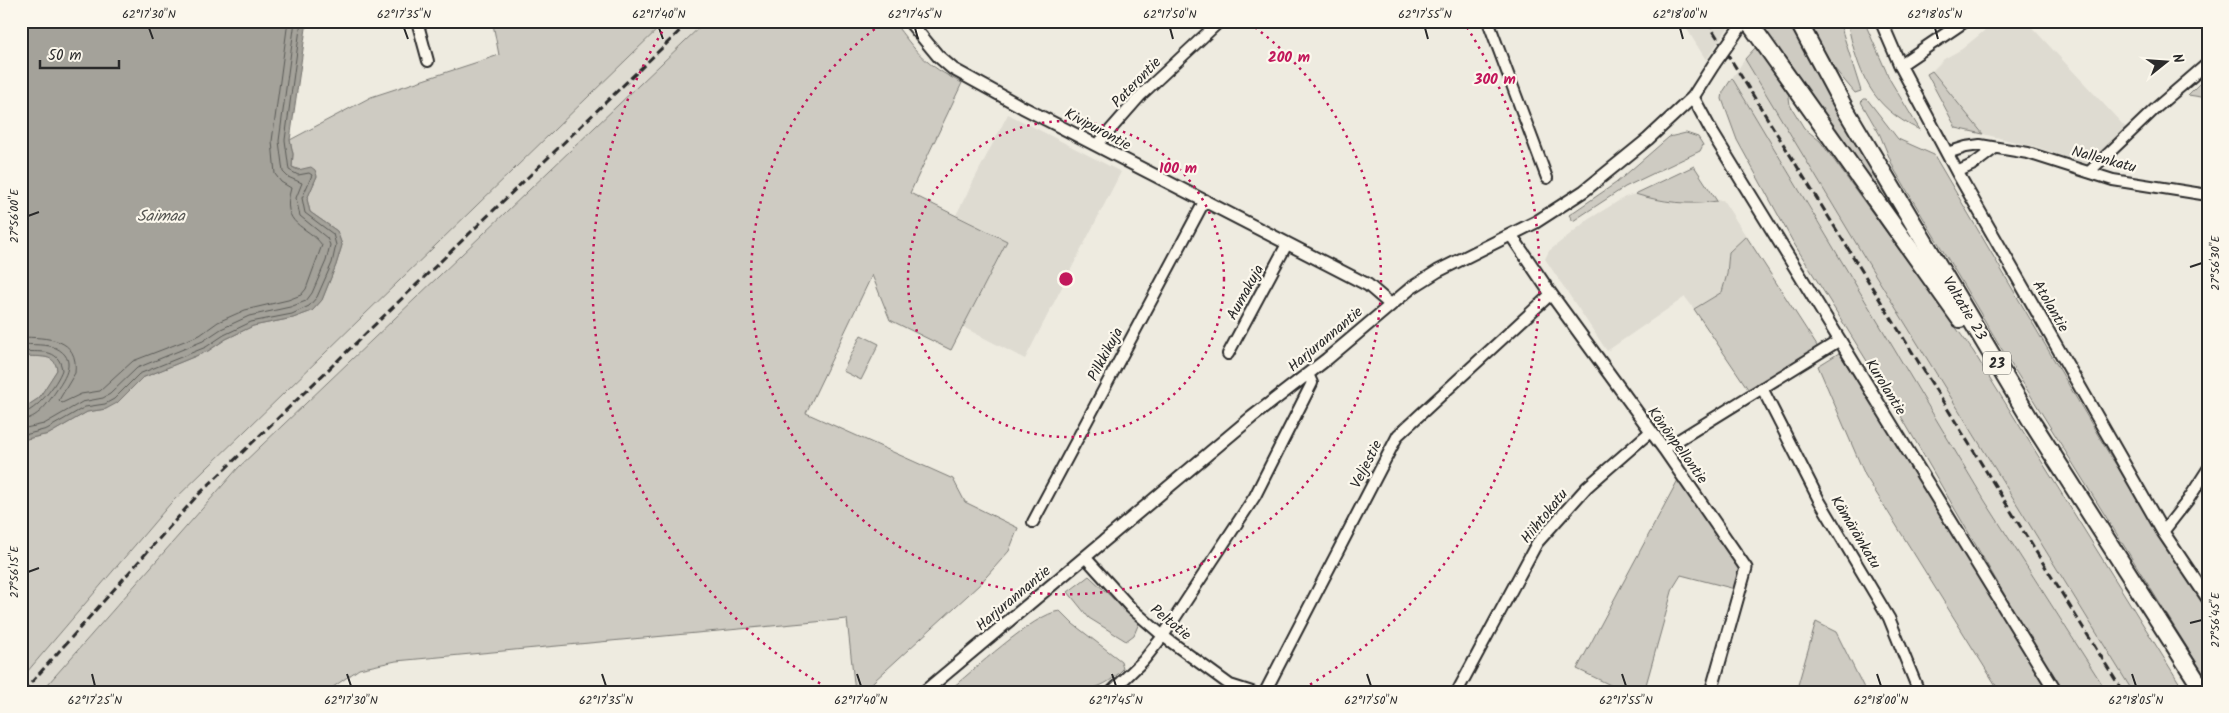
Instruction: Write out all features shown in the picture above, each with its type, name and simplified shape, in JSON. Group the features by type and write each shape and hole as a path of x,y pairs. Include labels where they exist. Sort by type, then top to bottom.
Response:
{"highway":[{"name":"Valtatie 23","path":"1798,21 1844,107 2033,424 2204,692"},
{"path":"1744,23 2033,424"}],"street":[{"path":"417,21 428,61"},
{"name":"Kivipurontie","path":"909,21 938,56 953,69 1022,107 1368,285 1390,304"},
{"name":"Paterontie","path":"1097,145 1141,95 1220,21"},
{"path":"1488,21 1547,178"},
{"name":"Atolantie","path":"1881,21 1900,65 1957,172 2163,532 2208,599"},
{"path":"1900,65 1965,21"},
{"name":"Harjurannantie","path":"924,692 1390,304 1438,271 1536,222 1584,191 1648,139 1693,97 1744,23"},
{"path":"2089,172 2157,107 2208,63"},
{"name":"Kurolantie","path":"1693,97 2056,692"},
{"name":"Nallenkatu","path":"1947,153 1966,147 1994,148 2044,156 2113,180 2208,194"},
{"path":"1957,172 1974,164 1994,148"},
{"name":"Pilkkikuja","path":"1033,522 1205,200"},
{"name":"Könönpellontie","path":"1511,235 1551,294 1664,449 1746,568 1711,692"},
{"name":"Aumakuja","path":"1228,354 1287,244"},
{"name":"Veljestie","path":"1265,692 1398,435 1551,294"},
{"path":"1664,449 1840,340"},
{"path":"1111,692 1143,661 1162,636 1255,496 1312,384 1308,374"},
{"name":"Kämäränkatu","path":"1762,388 1819,500 1889,618 1919,692"},
{"name":"Hiihtokatu","path":"1457,692 1537,543 1587,487 1650,432"},
{"path":"2163,532 2188,500 2208,469"},
{"name":"Peltotie","path":"1085,557 1131,608 1162,636 1230,685 1252,692"}],"shaded area":[{"path":"494,21 666,21 170,504 21,679 21,440 49,434 87,412 106,409 142,378 208,351 226,339 253,326 293,318 312,311 322,300 342,245 337,231 310,212 307,199 317,176 292,167 293,154 290,140 371,97 499,55"},
{"path":"666,21 706,21 238,468 41,692 21,692 21,679 170,504"},
{"path":"706,21 893,21 909,42 930,64 962,83 910,193 1007,241 951,350 890,320 872,275 806,413 953,479 965,502 1018,528 1009,551 979,585 862,692 855,692 847,619 396,661 359,669 326,692 41,692 238,468"},
{"path":"1682,21 1727,21 1730,25 1706,60"},
{"path":"1767,21 1787,21 1942,284 1761,27"},
{"path":"1807,21 1839,21 1861,91 1855,93 1834,68"},
{"path":"1847,21 1864,21 1890,80 1920,130 1903,121 1889,110 1869,86 1856,56"},
{"path":"1996,21 2026,21 2127,129 2086,164 2036,147 1983,134 1932,71 1944,59 1962,49"},
{"path":"1755,48 1760,50 1788,89 1790,105 1804,128 1820,141 1973,351 2185,692 2133,692 1871,268 1745,59"},
{"path":"1745,59 1871,268 2133,692 2107,692 1985,501 1732,78"},
{"path":"1932,71 1983,134 1956,128 1927,74"},
{"path":"2208,75 2208,98 2188,95"},
{"path":"1732,78 1985,501 2107,692 2061,692 1898,411 1793,242 1737,140 1722,99 1723,92"},
{"path":"1867,99 1898,139 1934,155 2108,452 2208,611 2208,681 2003,351 1894,169 1880,135 1861,102"},
{"path":"1008,114 1121,172 1025,359 963,327 1007,241 956,215"},
{"path":"1686,133 1698,137 1703,145 1700,151 1625,187 1573,221 1569,215 1616,183 1669,137"},
{"path":"1694,166 1717,201 1676,202 1635,194"},
{"path":"1635,194 1661,201 1691,204 1723,200 1746,236 1729,252 1727,274 1722,292 1694,309 1685,297 1607,351 1545,259 1549,251 1589,219 1625,197"},
{"path":"1746,236 1819,349 1748,389 1694,309 1722,292 1727,274 1729,252"},
{"path":"861,335 879,344 861,380 843,371"},
{"path":"1839,353 2055,692 2000,692 1865,475 1818,366"},
{"path":"21,355 48,358 55,364 57,370 39,398 21,410"},
{"path":"1679,478 1740,568 1735,589 1681,575 1673,588 1644,692 1625,692 1577,669"},
{"path":"1089,576 1139,623 1134,635 1126,641 1089,618 1068,592"},
{"path":"1060,611 1073,624 1121,661 1123,669 1119,674 1095,688 1083,691 947,692 1019,632 1049,614"},
{"path":"1816,622 1836,632 1866,692 1796,692"}],"water":[{"name":"Saimaa","path":"21,21 307,21 290,140 293,154 292,167 298,170 311,167 315,170 317,176 307,199 310,212 337,231 342,245 322,300 312,311 293,318 253,326 226,339 208,351 142,378 117,403 106,409 87,412 49,434 22,440 21,410 39,398 57,370 52,360 48,358 21,355"}],"railway":[{"path":"23,692 196,497 690,21"},
{"path":"1707,21 2123,692"}]}
